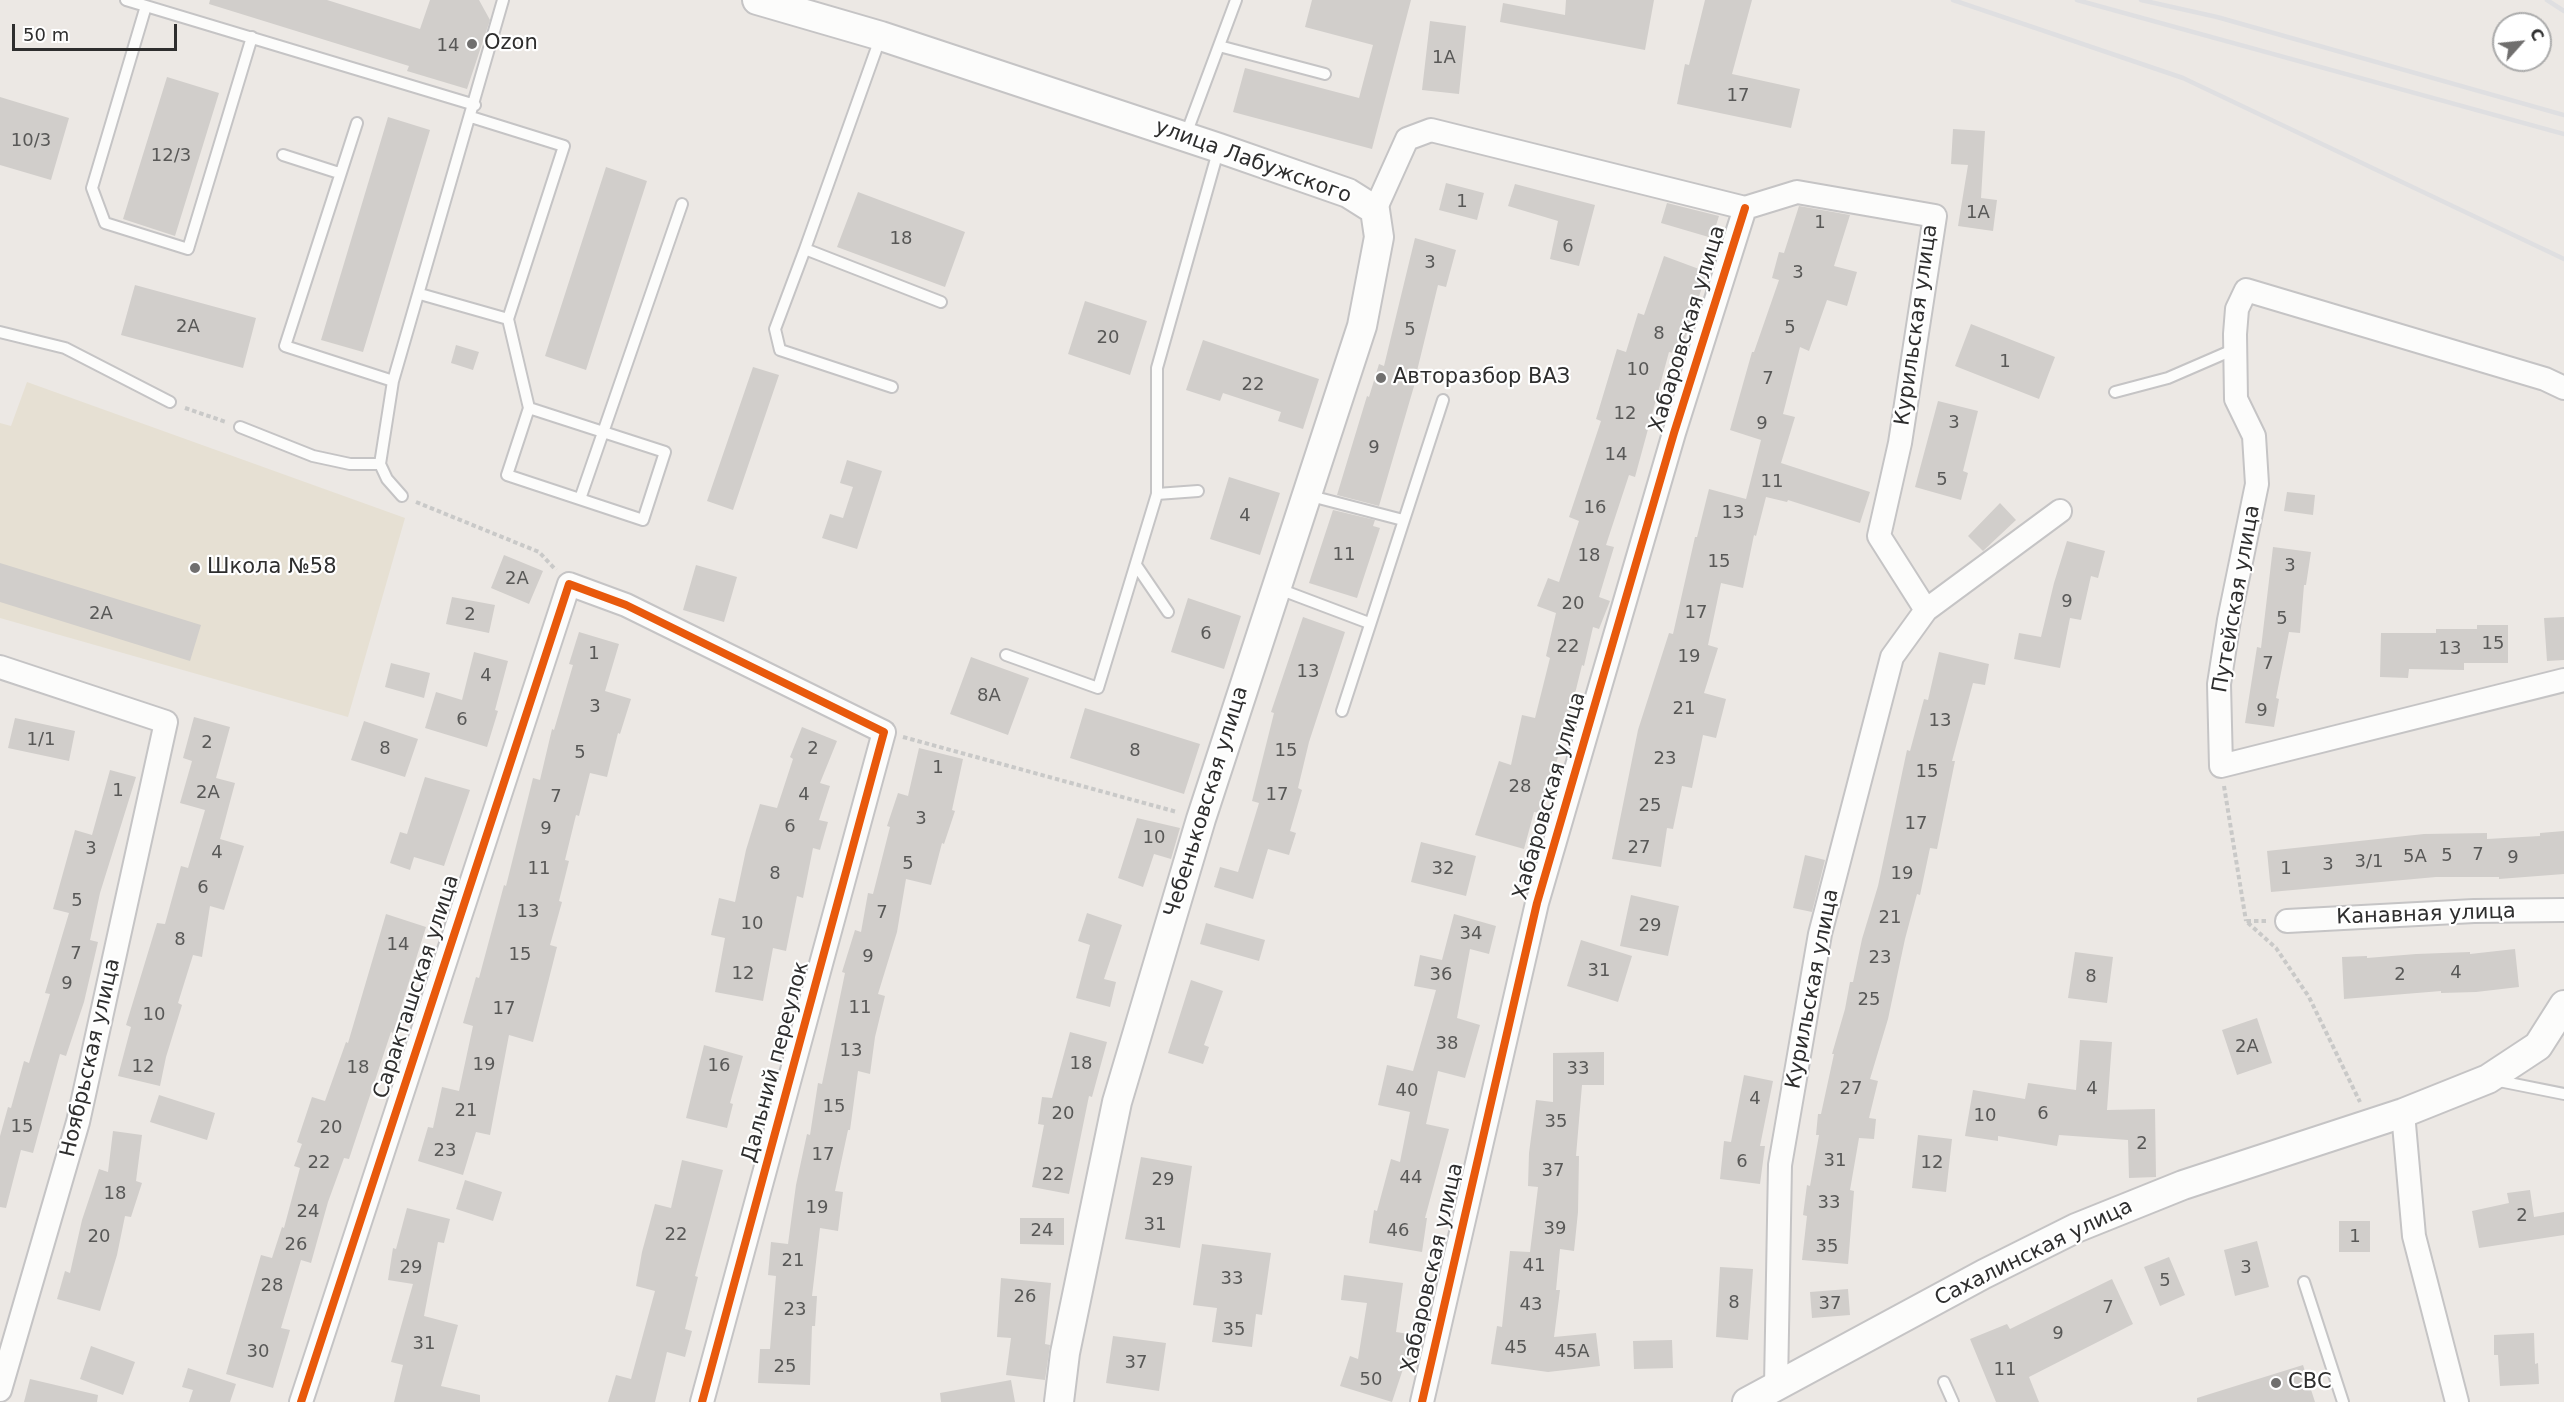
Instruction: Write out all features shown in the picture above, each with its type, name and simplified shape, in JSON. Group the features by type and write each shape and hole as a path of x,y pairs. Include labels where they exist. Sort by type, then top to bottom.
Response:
{"street":[{"name":"улица Лабужского","path":"757,0 881,36 1219,148 1348,193 1375,210 1407,139 1431,130 1745,208"},
{"name":"Курильская улица","path":"1745,208 1797,192 1935,216 1900,443 1879,537 1926,610"},
{"name":"Хабаровская улица","path":"1422,1402 1537,903 1674,434 1745,208"},
{"name":"Чебеньковская улица","path":"1059,1402 1065,1353 1117,1102 1201,819 1362,326 1379,237 1375,210"},
{"name":"Путейская улица","path":"2221,766 2219,684 2229,620 2257,484 2254,436 2236,399 2235,341 2238,309 2246,290 2545,380 2564,388"},
{"name":"Курильская улица","path":"1776,1386 1780,1165 1820,934 1892,657 1926,610 2060,511"},
{"path":"569,584 626,605 884,732"},
{"name":"Саракташская улица","path":"301,1402 569,584"},
{"name":"Ноябрьская улица","path":"0,667 166,722 78,1122 0,1390"},
{"path":"2221,766 2564,680"},
{"name":"Дальний переулок","path":"702,1402 884,732"},
{"name":"Канавная улица","path":"2287,921 2474,911 2564,910"},
{"name":"Сахалинская улица","path":"1747,1402 1984,1274 2076,1228 2183,1185 2403,1113 2488,1079 2505,1070 2538,1046 2564,1005"},
{"path":"2403,1113 2414,1236 2457,1402"}],"lane":[{"path":"126,0 475,105"},
{"path":"402,496 387,479 380,464 393,381 475,105 503,0"},
{"path":"1185,137 1236,0"},
{"path":"146,6 92,188 105,223 188,249 252,37"},
{"path":"881,36 775,329 780,350 892,387"},
{"path":"1219,46 1325,74"},
{"path":"471,117 564,146 508,319 529,408 507,475 643,520 665,452 529,408"},
{"path":"357,123 285,346 393,381"},
{"path":"1006,655 1098,688 1157,494 1157,368 1219,148"},
{"path":"283,155 339,173"},
{"path":"580,499 682,204"},
{"path":"805,249 941,302"},
{"path":"420,294 508,319"},
{"path":"0,332 65,348 170,402"},
{"path":"2115,393 2168,378 2235,341"},
{"path":"1342,711 1443,400"},
{"path":"240,427 314,456 350,464 380,464"},
{"path":"1157,494 1198,491"},
{"path":"1307,495 1403,520"},
{"path":"1136,565 1168,612"},
{"path":"1276,588 1369,623"},
{"path":"2488,1079 2564,1094"},
{"path":"2304,1282 2343,1402"},
{"path":"1944,1382 1953,1402"}],"path":[{"path":"170,402 240,427"},
{"path":"402,496 539,552 569,584"},
{"path":"884,732 1201,819"},
{"path":"2221,766 2246,921 2276,948 2309,997 2370,1123"},
{"path":"2246,921 2287,921"}],"shaded area":[{"name":"Школа №58","path":"27,382 405,518 348,717 0,618 0,423 11,426"}],"building":[{"path":"210,0 327,0 420,29 430,0 479,0 490,20 467,89 407,71 409,66 209,4"},
{"path":"1312,0 1411,0 1372,149 1233,112 1245,68 1359,98 1373,45 1305,27"},
{"path":"1566,0 1654,0 1645,50 1500,22 1503,3 1565,15"},
{"path":"1705,0 1752,0 1732,74 1800,89 1791,128 1677,104 1685,64 1689,65"},
{"path":"1430,21 1466,26 1459,94 1422,90"},
{"path":"167,77 219,93 175,236 123,219"},
{"path":"0,97 69,118 51,180 0,165"},
{"path":"388,117 430,130 363,352 321,340"},
{"path":"1953,129 1985,131 1981,198 1997,200 1993,231 1958,226 1968,165 1951,164"},
{"path":"606,167 647,181 586,370 545,356"},
{"path":"1446,183 1484,193 1477,220 1439,210"},
{"path":"1515,184 1595,205 1579,266 1550,259 1558,221 1508,206"},
{"path":"858,192 965,232 945,287 837,247"},
{"path":"1667,203 1719,216 1712,238 1661,223"},
{"path":"1799,206 1850,215 1834,266 1857,272 1847,306 1827,300 1809,351 1800,347 1783,414 1795,417 1781,463 1870,492 1860,523 1788,500 1787,502 1766,497 1756,536 1754,535 1743,588 1721,583 1708,645 1718,648 1704,693 1726,699 1716,738 1703,735 1692,788 1682,786 1673,829 1667,828 1661,867 1612,859 1638,730 1669,633 1673,634 1695,537 1697,537 1709,489 1746,499 1761,440 1730,430 1752,352 1754,352 1779,280 1772,278 1779,252 1784,253"},
{"path":"1415,238 1456,250 1446,287 1438,285 1417,376 1379,506 1337,495 1367,396 1369,397 1379,364 1384,366"},
{"path":"1664,256 1707,272 1680,355 1669,352 1635,477 1629,475 1606,545 1614,547 1599,597 1610,601 1599,629 1593,627 1558,757 1540,813 1534,812 1524,849 1475,835 1499,761 1511,765 1522,715 1535,718 1550,658 1546,656 1556,613 1537,606 1548,578 1559,582 1579,521 1569,517 1601,421 1596,419 1617,349 1626,352 1638,313 1644,315"},
{"path":"135,285 256,318 243,368 121,335"},
{"path":"1085,301 1147,321 1130,375 1068,354"},
{"path":"1971,324 2055,357 2039,399 1955,366"},
{"path":"1203,340 1319,379 1303,429 1278,421 1281,412 1223,393 1220,401 1186,390"},
{"path":"456,345 479,352 473,370 451,363"},
{"path":"753,367 779,375 733,510 707,501"},
{"path":"1938,401 1978,411 1963,471 1968,473 1961,500 1915,487"},
{"path":"847,460 882,471 857,549 822,538 830,514 843,518 853,487 840,483"},
{"path":"1229,477 1280,493 1260,555 1210,539"},
{"path":"2287,492 2315,495 2313,515 2284,511"},
{"path":"2000,503 2016,520 1983,551 1968,536"},
{"path":"1333,510 1375,520 1373,526 1380,528 1357,598 1309,583"},
{"path":"2067,541 2105,551 2098,578 2091,576 2081,620 2070,618 2060,668 2014,659 2019,633 2041,637"},
{"path":"2273,547 2311,552 2306,585 2304,585 2300,633 2289,632 2276,698 2279,699 2274,727 2245,723 2257,647 2261,648"},
{"path":"504,555 543,571 529,604 491,588"},
{"path":"0,563 201,625 190,661 0,602"},
{"path":"696,565 737,577 724,622 683,610"},
{"path":"452,597 495,605 489,633 446,624"},
{"path":"1188,598 1241,616 1224,669 1171,652"},
{"path":"1303,617 1345,632 1309,742 1298,788 1302,790 1290,831 1296,833 1289,855 1268,849 1253,899 1214,887 1220,867 1238,872 1259,803 1252,801 1274,713 1271,712"},
{"path":"2564,617 2564,660 2547,661 2544,618"},
{"path":"2477,625 2508,625 2508,663 2464,663 2464,670 2409,669 2408,678 2380,677 2381,633 2436,633 2436,629 2477,629"},
{"path":"579,632 619,644 605,691 631,699 620,734 618,733 607,777 590,773 579,816 576,815 565,860 569,861 559,901 562,902 550,945 557,947 533,1042 509,1035 490,1135 476,1132 463,1175 418,1161 428,1127 433,1128 442,1087 459,1091 473,1026 463,1023 476,977 479,978 504,885 506,886 533,778 540,780 552,729 554,730 573,665 569,664"},
{"path":"474,652 508,661 495,710 498,711 487,747 425,728 436,692 462,700"},
{"path":"1939,652 1989,664 1985,685 1973,683 1952,761 1955,761 1937,849 1930,848 1920,895 1917,894 1905,939 1888,1019 1870,1079 1878,1081 1869,1118 1876,1119 1874,1139 1859,1138 1850,1190 1854,1191 1848,1264 1802,1260 1807,1216 1803,1215 1807,1185 1810,1186 1819,1135 1816,1135 1818,1114 1821,1114 1834,1054 1832,1054 1850,982 1853,982 1862,939 1878,886 1907,750 1910,751 1924,699 1928,700"},
{"path":"971,657 1029,678 1008,735 950,714"},
{"path":"391,663 430,673 424,698 385,687"},
{"path":"1085,708 1200,744 1184,794 1070,758"},
{"path":"194,717 230,727 216,778 235,783 220,839 244,846 224,910 210,906 202,957 193,955 178,1003 182,1005 166,1057 160,1086 118,1076 131,1027 126,1025 157,923 165,924 181,866 188,868 205,810 180,803 192,761 183,758"},
{"path":"15,718 75,731 69,761 8,748"},
{"path":"364,721 418,739 405,777 351,760"},
{"path":"802,727 837,741 820,783 830,786 819,820 828,822 820,850 813,848 803,898 797,896 786,951 773,948 763,1001 715,992 725,938 711,935 719,898 735,902 746,850 760,804 777,808 793,759 790,757"},
{"path":"919,748 963,759 952,810 955,811 944,844 942,843 931,885 906,879 897,932 878,994 885,996 875,1037 870,1074 858,1071 850,1130 848,1130 835,1191 843,1192 838,1231 820,1228 812,1296 817,1296 815,1326 812,1326 810,1385 758,1383 760,1349 770,1349 776,1276 768,1275 771,1242 788,1244 796,1185 807,1134 810,1135 818,1083 822,1084 845,973 842,972 855,930 861,932 868,893 873,894 890,827 887,826 898,793 908,796"},
{"path":"110,770 136,777 100,893 90,940 98,942 84,1002 66,1056 60,1054 33,1153 21,1150 6,1208 0,1207 0,1136 8,1107 11,1108 24,1061 29,1063 50,994 45,993 69,913 53,909 75,830 92,835"},
{"path":"425,777 470,790 444,866 414,857 410,870 390,863 400,832 407,834"},
{"path":"1137,818 1180,828 1171,859 1154,854 1143,887 1118,878"},
{"path":"2564,831 2564,874 2499,879 2499,877 2436,877 2271,892 2267,851 2424,834 2487,833 2487,839 2540,836 2540,833"},
{"path":"1421,842 1476,856 1466,896 1411,882"},
{"path":"1805,855 1825,860 1812,912 1793,908"},
{"path":"1631,895 1679,906 1668,956 1620,946"},
{"path":"1087,913 1122,925 1104,979 1116,982 1110,1007 1076,998 1090,945 1078,941"},
{"path":"386,914 426,927 393,1033 391,1032 349,1159 344,1158 328,1202 311,1263 301,1260 281,1328 290,1330 273,1388 226,1374 261,1255 272,1258 282,1227 284,1228 300,1168 294,1166 302,1144 297,1142 312,1097 325,1101 346,1042 348,1043"},
{"path":"1454,914 1496,926 1489,954 1470,949 1457,1018 1480,1025 1465,1078 1438,1071 1426,1124 1449,1129 1425,1218 1427,1218 1422,1252 1369,1243 1374,1210 1377,1211 1391,1159 1400,1162 1410,1112 1378,1105 1387,1065 1413,1071 1436,990 1414,986 1420,955 1442,960"},
{"path":"1206,923 1265,940 1259,961 1200,944"},
{"path":"1581,940 1632,956 1618,1002 1567,986"},
{"path":"2515,949 2519,987 2476,992 2441,993 2441,991 2344,999 2342,957 2367,956 2367,958 2470,952 2470,954"},
{"path":"2075,952 2113,957 2107,1003 2068,998"},
{"path":"1191,980 1223,991 1204,1045 1209,1047 1203,1064 1168,1053"},
{"path":"2257,1018 2272,1063 2237,1075 2222,1030"},
{"path":"1070,1032 1107,1042 1092,1097 1089,1096 1069,1194 1032,1187 1044,1125 1038,1124 1042,1097 1052,1098"},
{"path":"2080,1040 2112,1042 2107,1110 2155,1109 2156,1177 2129,1178 2128,1140 2059,1135 2057,1146 1998,1136 1998,1141 1965,1136 1973,1090 2025,1099 2028,1083 2076,1090"},
{"path":"704,1045 743,1056 730,1103 733,1104 727,1128 686,1118"},
{"path":"1604,1052 1604,1085 1582,1085 1576,1156 1579,1156 1578,1212 1574,1251 1560,1249 1556,1290 1560,1290 1554,1337 1596,1333 1600,1366 1548,1372 1491,1364 1497,1326 1502,1327 1510,1251 1530,1252 1538,1187 1528,1186 1529,1153 1536,1100 1553,1102 1553,1053"},
{"path":"1744,1075 1773,1081 1760,1146 1765,1146 1760,1184 1720,1179 1724,1141 1731,1142"},
{"path":"159,1095 215,1113 207,1140 150,1122"},
{"path":"113,1131 142,1135 136,1181 142,1183 131,1217 125,1216 117,1255 100,1311 57,1299 65,1271 70,1273 82,1220 99,1169 108,1172"},
{"path":"1918,1135 1952,1139 1946,1192 1912,1188"},
{"path":"1141,1157 1192,1166 1180,1248 1125,1239"},
{"path":"682,1160 723,1170 695,1276 698,1277 685,1329 692,1331 685,1357 667,1352 655,1402 608,1402 616,1375 631,1379 655,1291 636,1286 642,1252 655,1204 671,1208"},
{"path":"465,1180 502,1192 493,1221 456,1209"},
{"path":"2530,1190 2534,1217 2564,1212 2564,1235 2479,1248 2472,1211 2509,1203 2507,1193"},
{"path":"407,1208 450,1219 444,1243 438,1242 424,1316 458,1325 441,1386 480,1395 480,1402 394,1402 403,1365 391,1362 413,1284 388,1280 393,1248 396,1249"},
{"path":"1020,1218 1064,1218 1064,1245 1020,1244"},
{"path":"2339,1221 2370,1221 2370,1252 2339,1252"},
{"path":"2257,1241 2269,1287 2235,1296 2224,1250"},
{"path":"1202,1244 1271,1253 1262,1315 1256,1314 1252,1347 1212,1342 1217,1308 1193,1305"},
{"path":"2169,1257 2185,1295 2160,1306 2144,1267"},
{"path":"1720,1267 1753,1269 1748,1340 1716,1337"},
{"path":"1344,1275 1403,1283 1396,1332 1415,1335 1411,1361 1406,1360 1392,1402 1340,1386 1350,1356 1358,1359 1367,1303 1341,1300"},
{"path":"1001,1278 1051,1283 1045,1344 1050,1345 1045,1380 1006,1375 1011,1338 997,1337"},
{"path":"2112,1279 2133,1324 2029,1377 2039,1402 1996,1402 1970,1339 2007,1324 2010,1329"},
{"path":"1848,1289 1850,1315 1812,1318 1810,1292"},
{"path":"2534,1333 2535,1364 2538,1363 2539,1384 2500,1386 2498,1355 2494,1355 2494,1335"},
{"path":"1113,1336 1166,1343 1159,1391 1106,1383"},
{"path":"1672,1340 1673,1368 1634,1369 1633,1341"},
{"path":"91,1346 135,1362 123,1395 80,1379"},
{"name":"СВС","path":"2303,1365 2315,1402 2197,1402 2197,1398"},
{"path":"188,1368 236,1384 230,1402 189,1402 193,1390 182,1387"},
{"path":"30,1379 98,1395 97,1402 24,1402"},
{"path":"1011,1380 1015,1402 941,1402 940,1393"}],"railway":[{"path":"1953,0 2183,78 2564,259"},
{"path":"2077,0 2564,134"},
{"path":"2141,0 2217,17 2564,115"},
{"path":"2547,0 2564,11"}],"cycle path":[{"path":"1422,1402 1537,903 1674,433 1745,208"},
{"path":"301,1402 569,584 626,605 884,732 702,1402"}],"place":[{"name":"Ozon","path":"472,44"},
{"name":"Авторазбор ВАЗ","path":"1381,378"},
{"name":"Школа №58","path":"195,568"},
{"name":"СВС","path":"2276,1383"}]}
